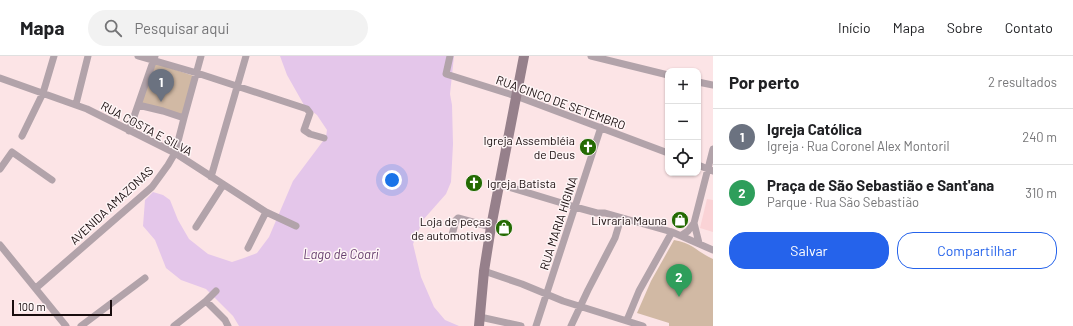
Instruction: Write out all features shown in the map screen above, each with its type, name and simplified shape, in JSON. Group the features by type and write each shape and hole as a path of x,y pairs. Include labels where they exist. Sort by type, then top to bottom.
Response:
{"main road":[{"path":"480,322 484,271 491,227 524,56"}],"street":[{"path":"22,136 43,93 54,56"},
{"path":"76,104 88,56"},
{"path":"138,56 154,58 308,109 310,112 304,130 310,134 324,138"},
{"name":"AVENIDA AMAZONAS","path":"36,288 152,187 168,165 175,153 201,56"},
{"path":"211,177 246,56"},
{"name":"RUA CINCO DE SETEMBRO","path":"450,56 446,74 516,96 665,152"},
{"path":"591,56 665,74"},
{"path":"129,131 154,58"},
{"name":"RUA COSTA E SILVA","path":"0,78 76,104 175,153 266,212 296,226"},
{"path":"701,83 713,85"},
{"path":"138,105 184,118"},
{"name":"RUA MARIA HIGINA","path":"536,326 601,127"},
{"path":"682,235 688,231 694,223 710,170 713,149"},
{"path":"0,169 12,152 52,180"},
{"path":"499,184 575,207 597,213 605,213 682,235 713,250"},
{"path":"196,227 223,185"},
{"path":"248,248 266,212"},
{"path":"452,235 456,220 458,218 491,227"},
{"path":"571,326 615,238 621,218"},
{"path":"694,223 699,243"},
{"path":"627,320 639,291 672,232"},
{"path":"0,245 66,326"},
{"path":"484,271 580,306 644,326"},
{"path":"81,326 146,278"},
{"path":"174,326 206,301 216,291"},
{"path":"206,301 225,320 228,326"},
{"path":"480,322 521,326"}],"shaded area":[{"path":"155,63 194,76 182,116 140,104"},
{"path":"707,199 713,200 713,232 700,228"},
{"path":"674,240 686,243 713,259 713,326 669,326 669,323 637,313 651,281"}],"water":[{"name":"Lago de Coari","path":"280,56 454,56 450,94 452,105 453,144 451,182 446,194 423,220 413,244 421,277 434,307 445,320 459,326 239,326 233,316 206,289 181,280 166,268 155,240 143,226 145,200 153,192 163,195 170,200 178,220 189,239 208,254 232,262 257,253 269,237 293,181 326,137 327,130 317,115 304,105 287,75"}],"place":[{"name":"Igreja Católica","path":"161,102"},
{"name":"Igreja Assembléia de Deus","path":"588,147"},
{"name":"Igreja Batista","path":"474,183"},
{"name":"Livraria Mauna","path":"680,220"},
{"name":"Loja de peças de automotivas","path":"504,228"},
{"name":"Praça de São Sebastião e Sant'ana","path":"679,297"}]}
